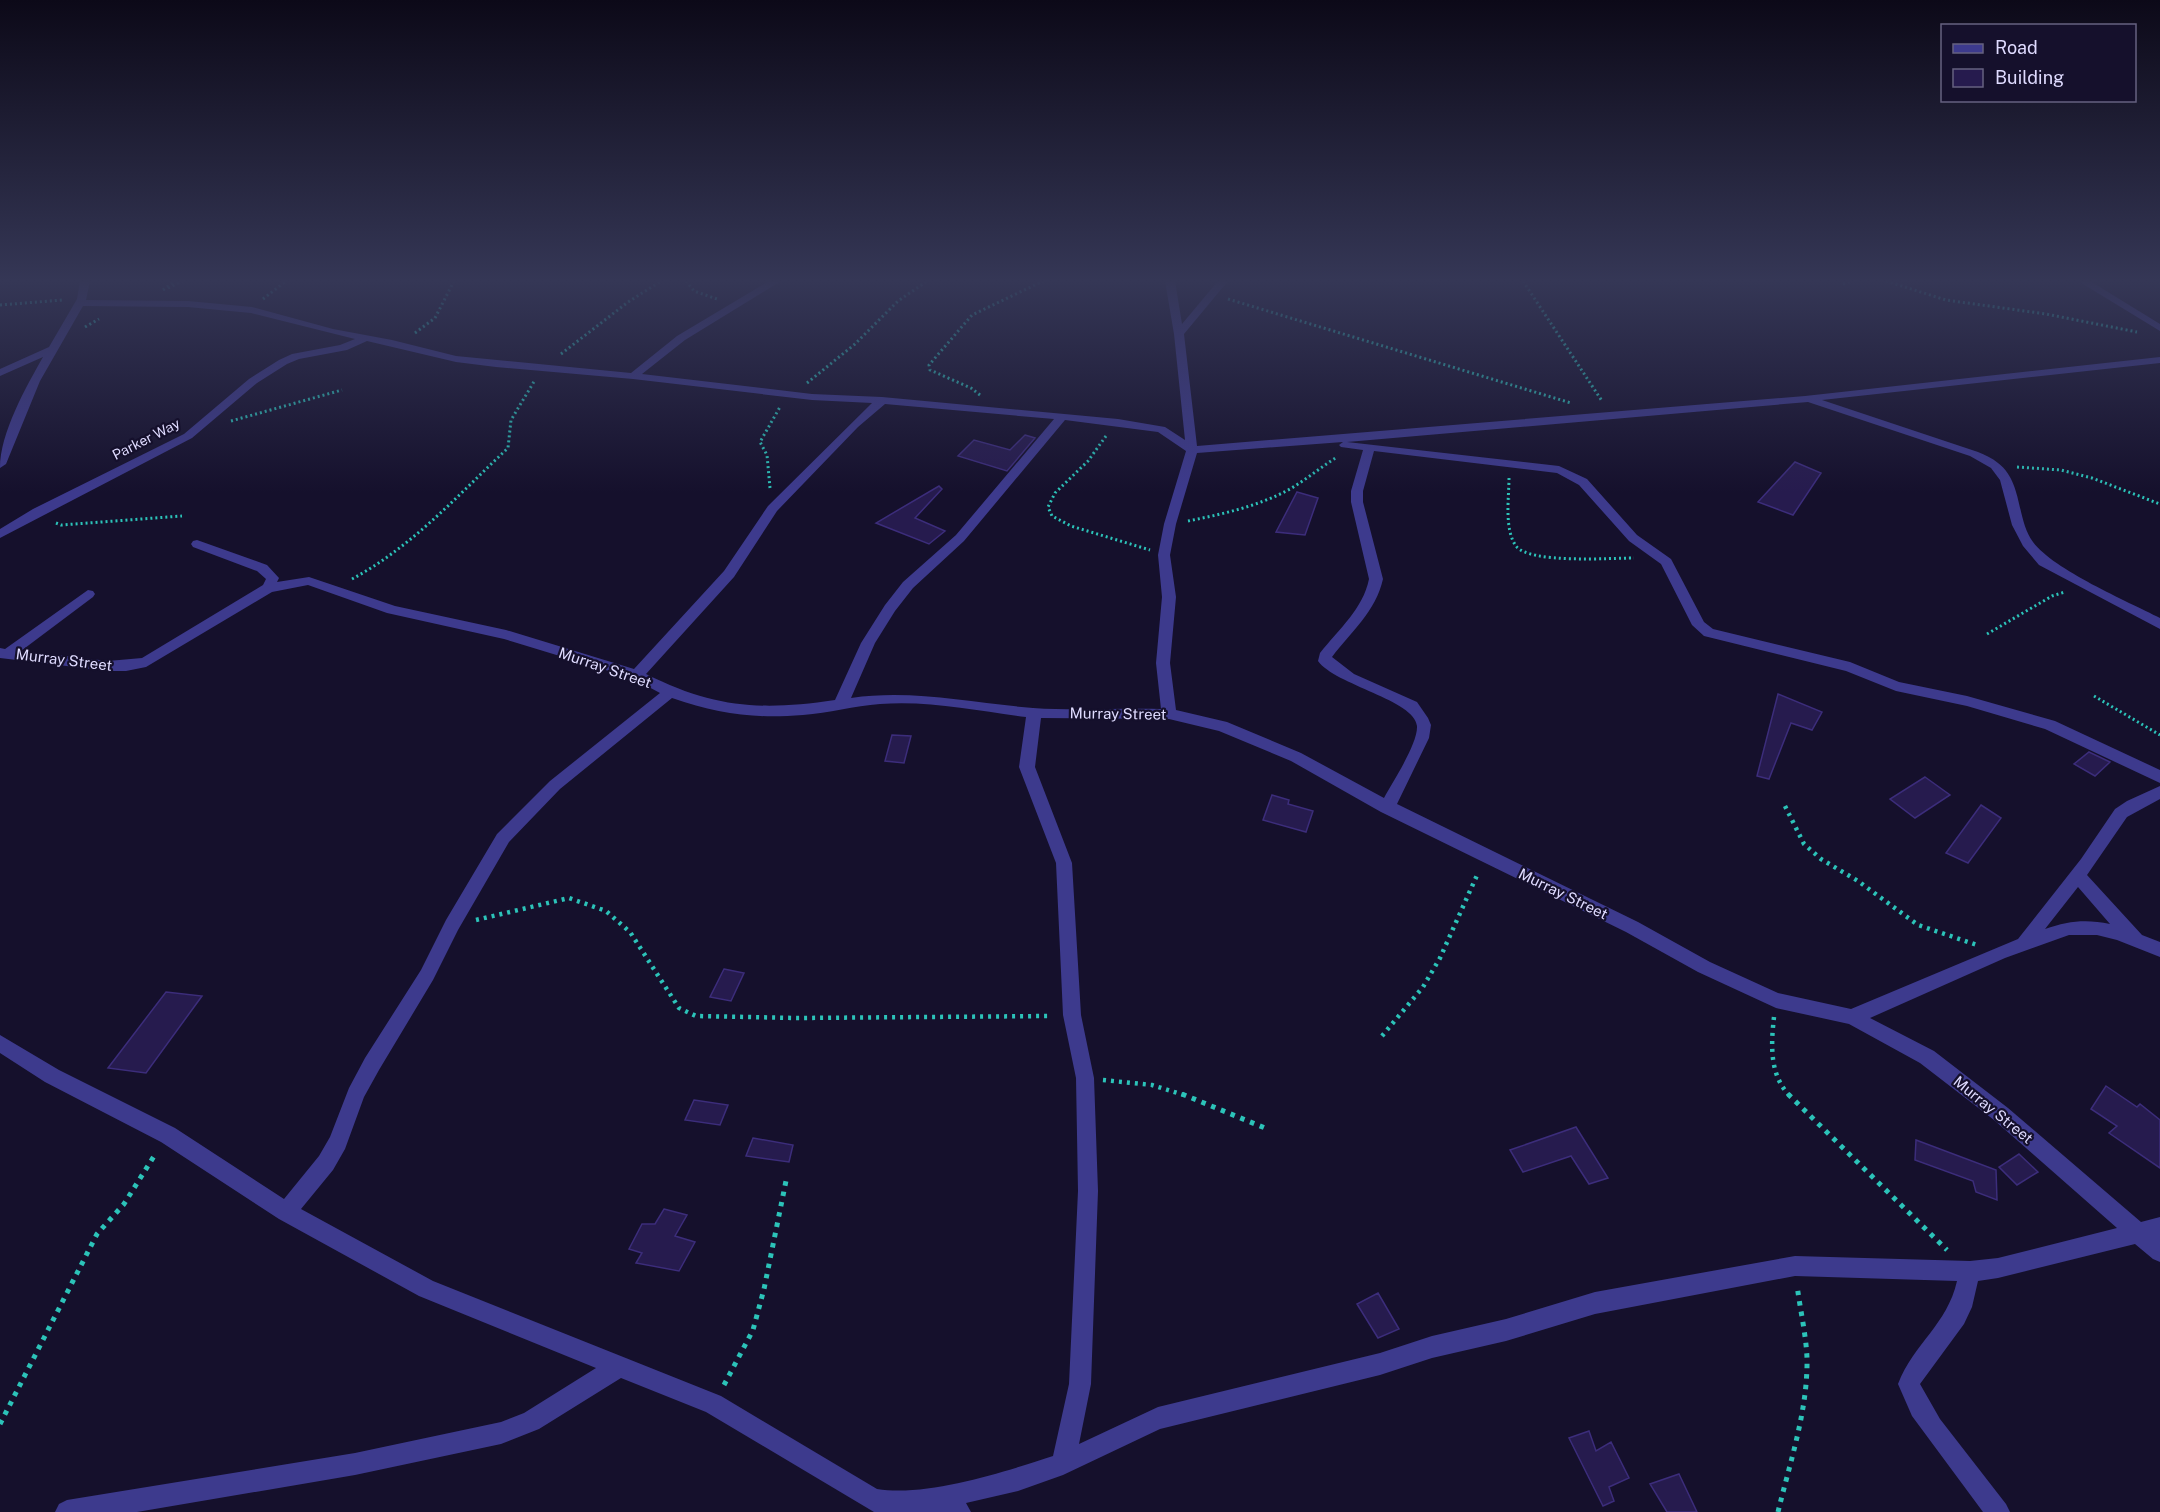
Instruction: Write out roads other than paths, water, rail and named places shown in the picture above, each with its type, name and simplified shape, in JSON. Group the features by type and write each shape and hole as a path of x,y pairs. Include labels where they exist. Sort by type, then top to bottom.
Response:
{"street":[{"path":"0,373 43,352"},
{"path":"0,464 26,401 51,352"},
{"name":"Parker Way","path":"0,534 37,512 188,435 252,381 283,362 296,356 326,352"},
{"path":"426,352 456,359 633,376 793,395 882,400 1118,422 1161,429 1192,450 1805,399 2160,360"},
{"path":"633,376 664,352"},
{"path":"1169,714 1163,663 1169,597 1164,555 1170,525 1192,450 1181,352"},
{"path":"1805,399 1974,453 1995,466 2006,479 2018,525 2027,543 2044,562 2160,624"},
{"path":"637,675 729,573 772,509 854,425 882,400"},
{"path":"841,704 868,643 908,585 960,538 1063,416"},
{"path":"1315,441 1559,470 1575,476 1633,538 1666,562 1699,625 1709,633 1850,667 1896,686 1967,701 2050,725 2160,777"},
{"path":"1369,448 1357,491 1357,502 1376,579 1375,588 1363,609 1325,656 1325,661 1349,677 1412,706 1422,718 1424,725 1422,738 1388,808"},
{"path":"197,544 262,568 273,578 268,588"},
{"name":"Murray Street","path":"4,653 108,666 126,666 146,662 268,588 309,581 392,610 506,635 637,675 670,692 708,705 733,710 794,710 881,699 928,700 1034,713 1169,714 1222,726 1296,757 1388,808 1632,927 1704,967 1776,1000 1852,1017 1927,1057 2001,1114 2160,1252"},
{"path":"4,653 88,594"},
{"path":"286,1212 326,1162 338,1142 356,1094 372,1064 427,975 452,925 503,838 555,785 670,692"},
{"path":"1034,713 1027,767 1064,863 1072,1016 1085,1078 1088,1191 1080,1384 1063,1464"},
{"path":"2025,942 2078,876 2121,813 2132,805 2160,792"},
{"path":"2078,876 2110,913 2139,940"},
{"path":"1852,1017 1999,952 2069,928 2097,928 2139,940 2160,950"},
{"path":"0,1043 51,1076 168,1135 286,1212 426,1289 617,1368 713,1404 874,1500 900,1504 922,1502 1018,1479 1063,1464 1158,1418 1380,1364 1432,1347 1506,1330 1595,1303 1795,1266 1970,1271 1998,1268 2160,1227"},
{"path":"1970,1271 1960,1308 1914,1373 1909,1386 1912,1397 1923,1415 1998,1512"},
{"path":"67,1512 355,1464 501,1433 531,1421 617,1368"},
{"path":"922,1502 958,1512"}]}
